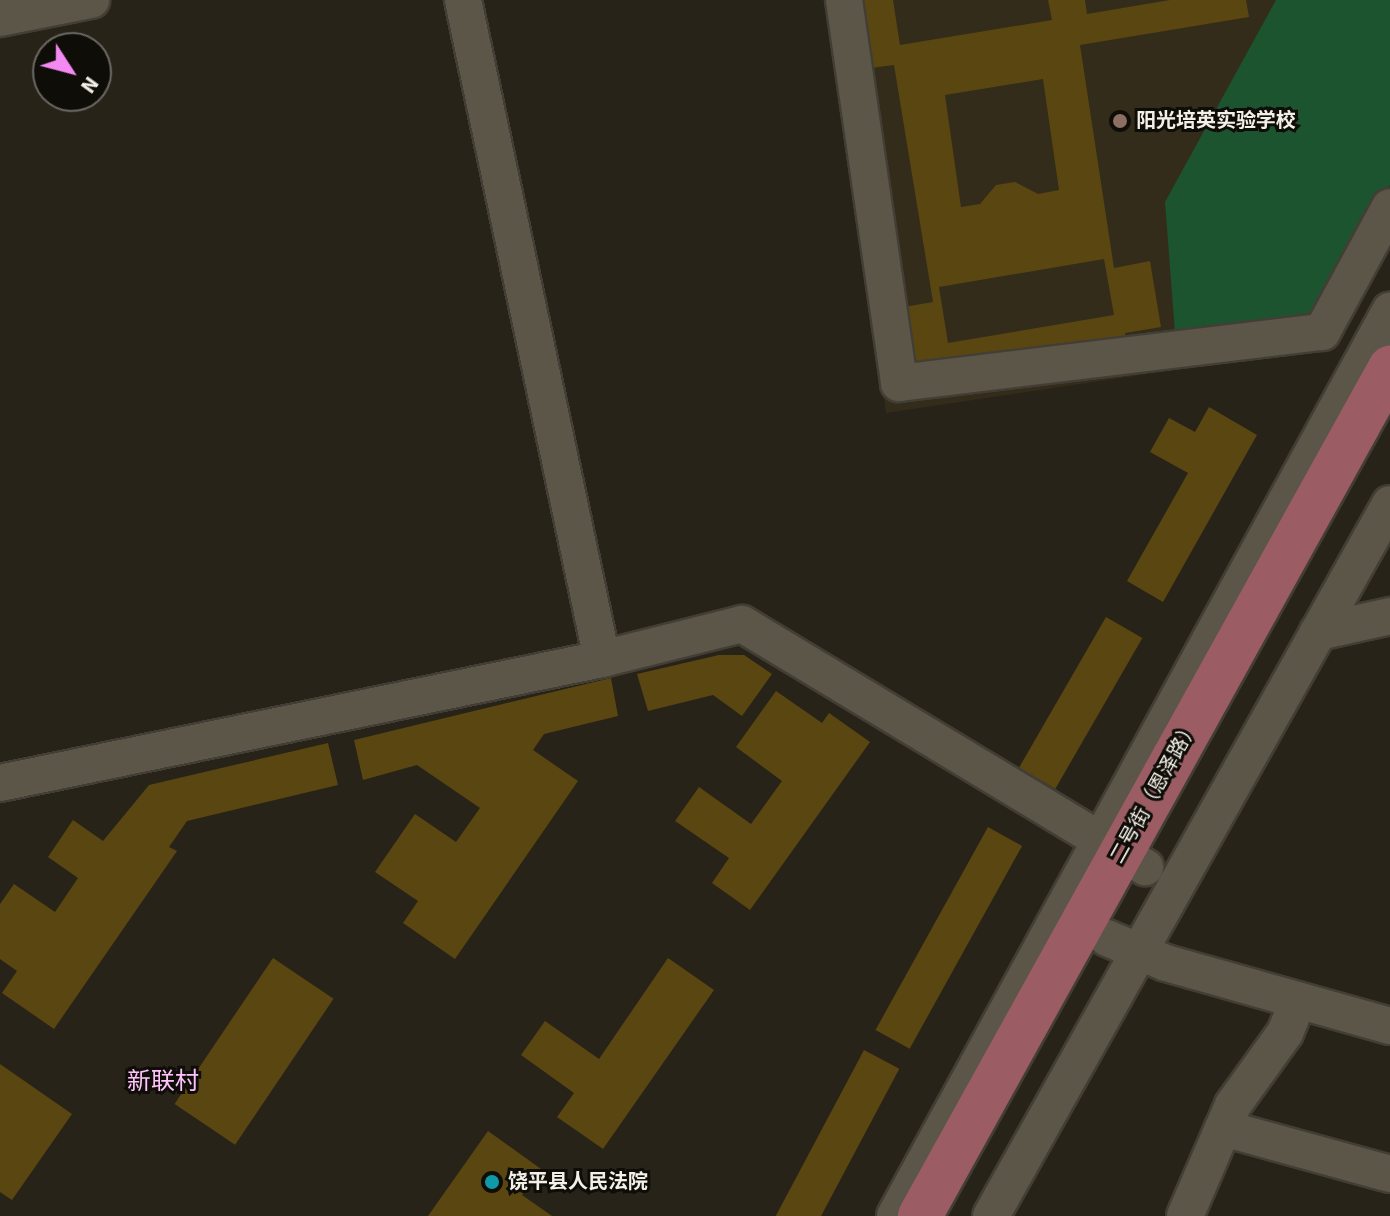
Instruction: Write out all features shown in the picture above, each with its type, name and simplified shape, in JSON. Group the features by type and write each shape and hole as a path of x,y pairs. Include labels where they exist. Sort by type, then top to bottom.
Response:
{"main road":[{"name":"二号街（恩泽路）","path":"920,1216 1390,368"},
{"name":"二号街（恩泽路）","path":"953,1216 1123,945 1123,852 1390,426"}],"street":[{"path":"0,18 91,0"},
{"path":"463,0 602,659"},
{"path":"844,0 899,383 1322,332 1390,207"},
{"path":"895,1216 1123,852 1390,311"},
{"path":"991,1216 1123,945 1318,632 1390,504"},
{"path":"1318,632 1390,616"},
{"path":"0,783 602,659 742,624 1123,852"},
{"path":"1123,945 1390,1026"},
{"path":"1185,1216 1223,1128 1285,1033 1298,1000"},
{"path":"1223,1128 1390,1174"}],"shaded area":[{"name":"阳光培英实验学校","path":"835,0 1390,0 1390,243 1335,346 886,413"}],"green space":[{"path":"1276,0 1390,0 1390,185 1306,338 1177,359 1165,202"}],"building":[{"path":"852,0 893,0 900,45 1052,20 1048,0 1085,0 1087,14 1170,0 1246,0 1249,17 1080,45 1114,268 1150,261 1161,327 1125,333 1127,347 908,372 898,308 933,302 894,65 863,69","holes":["1043,79 1059,190 1038,194 1015,182 996,185 980,204 961,207 945,95","1104,259 1114,315 948,343 939,287"]},
{"path":"1209,407 1257,435 1163,602 1127,581 1188,473 1150,452 1169,418 1195,432"},
{"path":"1106,617 1142,638 1055,789 1019,768"},
{"path":"719,655 744,655 772,674 742,716 713,695 648,711 637,674"},
{"path":"611,678 618,716 544,734 533,750 578,781 455,959 403,923 418,901 375,872 415,814 456,842 480,808 417,765 363,780 354,740"},
{"path":"776,691 822,723 829,713 870,742 750,910 712,883 729,858 675,821 699,787 751,824 782,781 736,747"},
{"path":"328,743 338,785 187,821 169,847 177,851 54,1029 2,993 17,971 0,959 0,904 14,884 55,912 78,878 48,857 73,820 103,841 149,785"},
{"path":"988,827 1022,846 910,1049 876,1030"},
{"path":"273,958 334,999 235,1145 175,1104"},
{"path":"668,958 714,990 603,1149 557,1117 574,1093 521,1055 545,1021 599,1059"},
{"path":"864,1050 899,1069 821,1216 776,1216"},
{"path":"0,1064 72,1114 12,1200 0,1192"},
{"name":"饶平县人民法院","path":"488,1131 541,1169 522,1195 552,1216 428,1216"}],"place":[{"name":"阳光培英实验学校","path":"1120,121"},
{"name":"饶平县人民法院","path":"492,1182"}],"district":[{"name":"新联村","path":"163,1082"}]}
